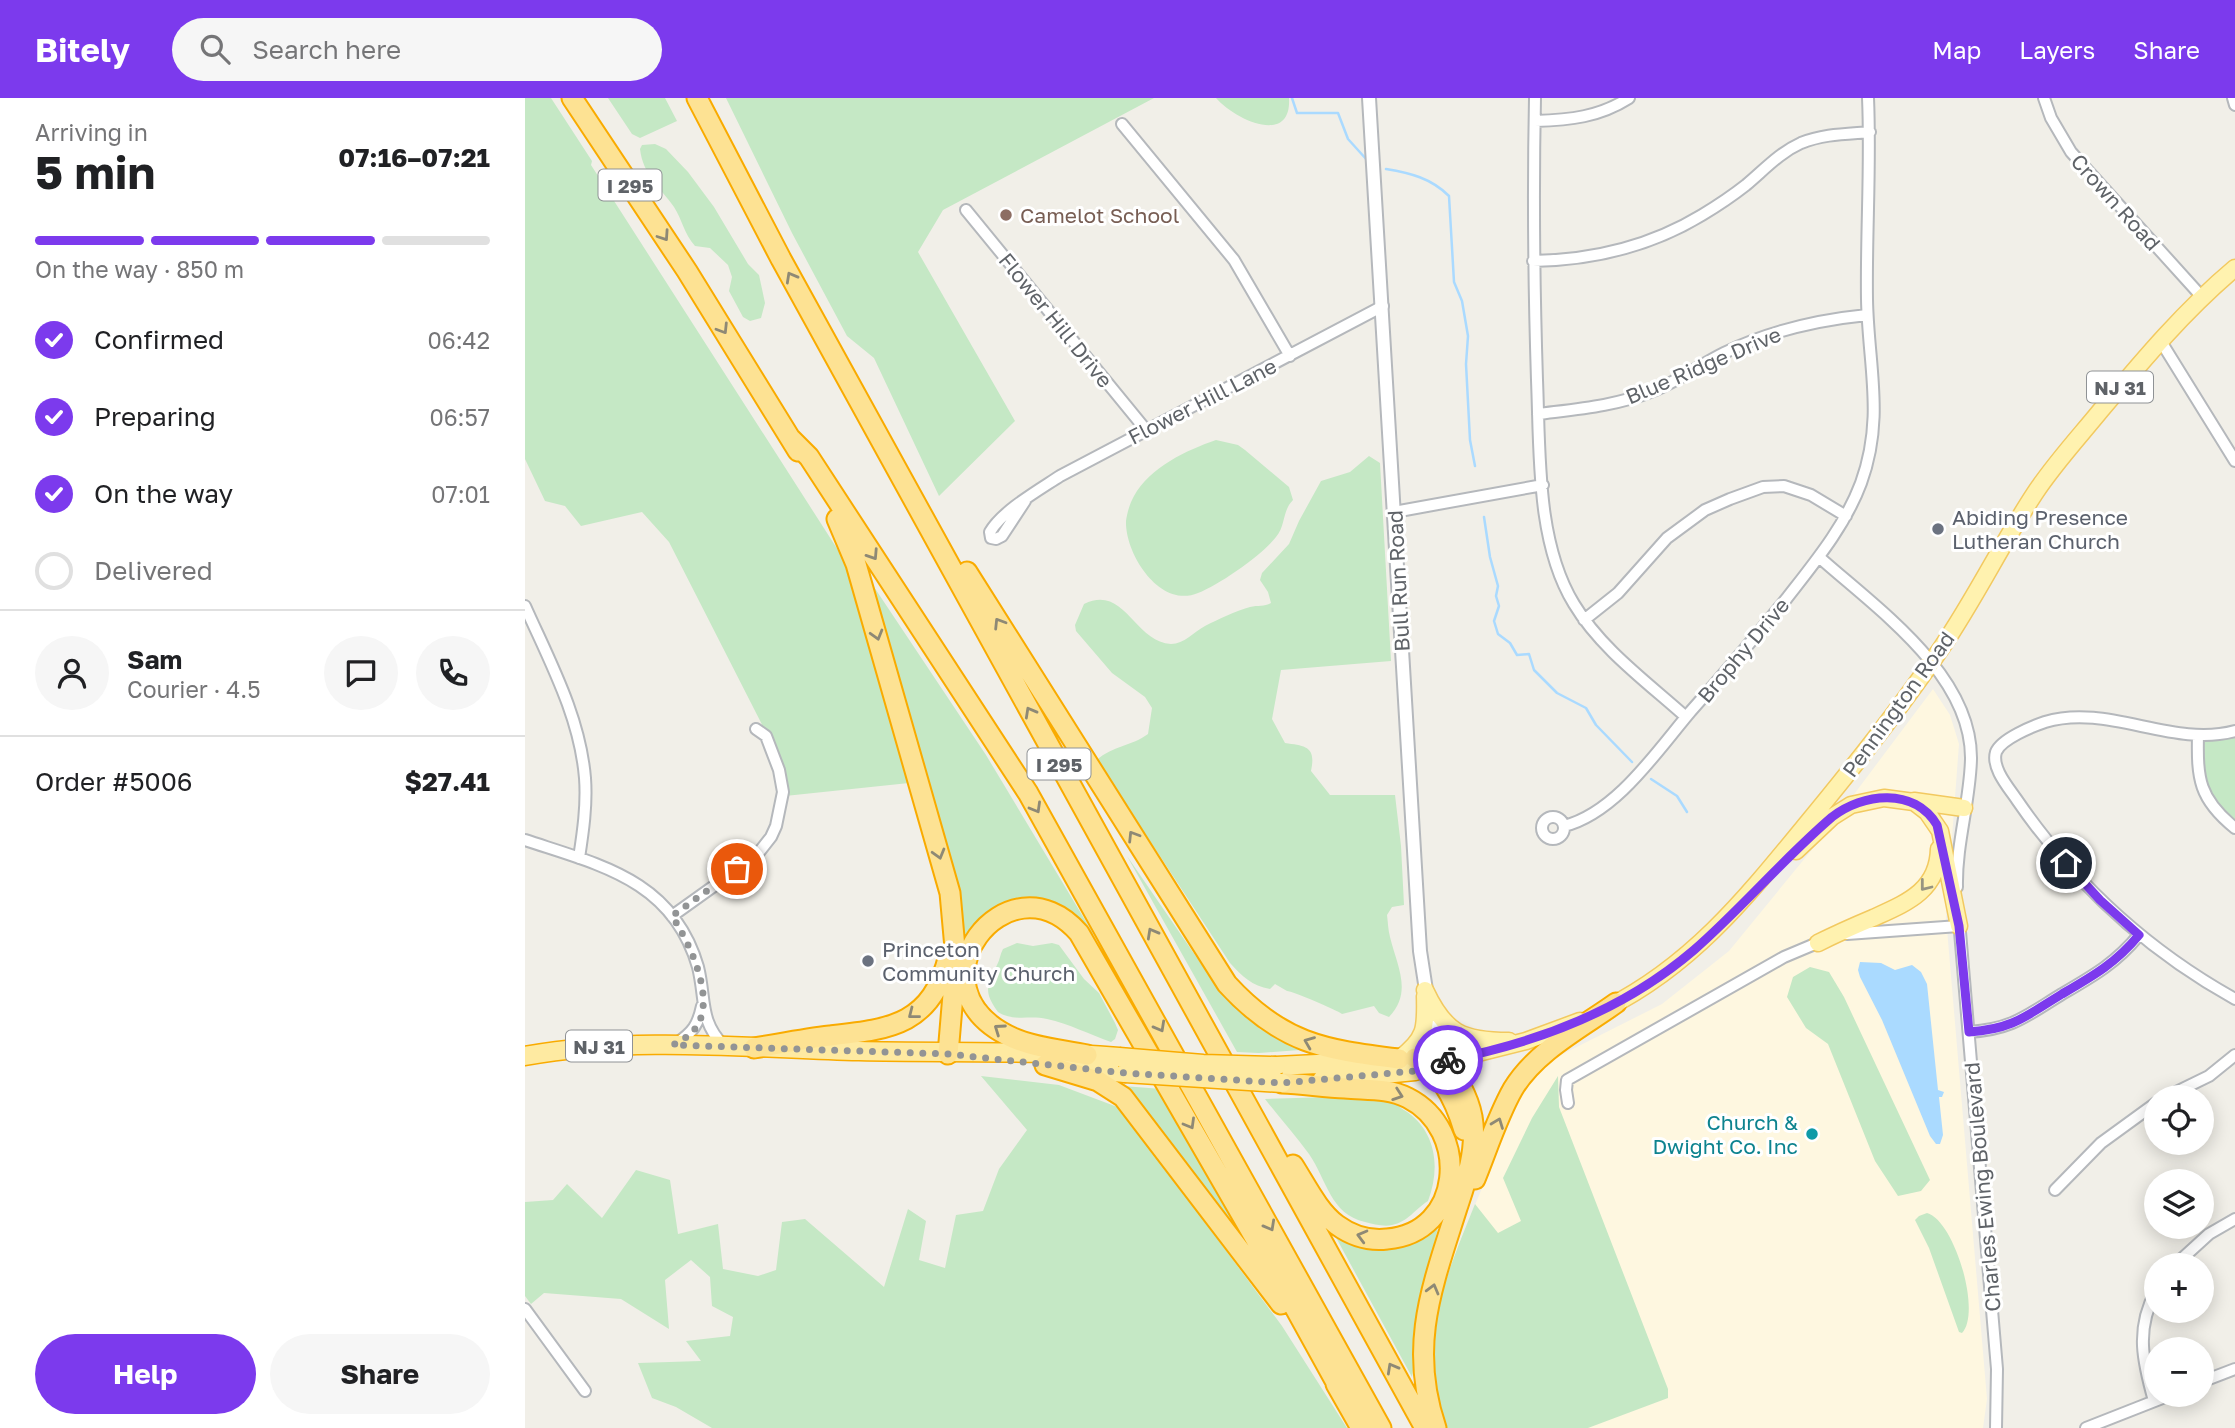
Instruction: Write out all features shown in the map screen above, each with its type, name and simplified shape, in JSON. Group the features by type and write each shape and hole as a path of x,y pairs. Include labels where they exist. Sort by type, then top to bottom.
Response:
{"highway":[{"name":"I 295","path":"572,98 687,271 791,439 809,457 1028,793 1381,1428"},
{"name":"I 295","path":"697,98 813,318 1425,1428"},
{"path":"813,318 957,556 1227,984 1268,1021 1304,1041 1342,1052 1422,1062 1460,1082 1472,1115 1473,1144 1426,1318 1422,1346 1425,1386 1436,1428"},
{"path":"791,439 851,547 905,730 953,909 956,959 948,1054"},
{"path":"754,1048 885,1029 909,1018 926,1003 942,976 951,945 953,909"},
{"path":"1087,1055 1016,1040 998,1030 982,1016 969,995 965,968 972,945 989,922 1011,911 1035,909 1059,917 1079,933 1243,1216 1361,1428"},
{"path":"1176,977 1314,1197 1335,1223 1360,1237 1391,1239 1415,1231 1437,1212 1446,1196 1450,1156 1441,1131 1423,1108 1408,1099 1384,1091 1279,1074"},
{"path":"1443,1254 1508,1099 1518,1083 1531,1066 1548,1052 1616,1003"},
{"name":"Pennington Road","path":"525,1056 592,1046 673,1045 948,1054 1087,1055 1122,1065"},
{"name":"Pennington Road","path":"948,1054 1045,1065 1203,1065 1279,1074 1376,1076 1422,1062"},
{"name":"Pennington Road","path":"1279,1074 1422,1062"},
{"path":"1045,1065 1098,1081 1117,1093 1133,1108 1275,1294 1343,1395"}],"main road":[{"name":"Pennington Road","path":"1422,1062 1526,1041 1553,1032 1616,1003 1678,963 1736,909 1841,782 1931,663 2037,490 2160,340 2235,268"},
{"path":"1736,909 1836,813 1851,805 1884,798 1964,808"},
{"path":"1911,802 1932,816 1940,831 1959,926"},
{"path":"1818,943 1906,904 1928,885 1938,863 1938,838 1930,819 1911,802"},
{"path":"1422,1062 1418,1042 1426,1024 1425,990"},
{"path":"1425,990 1440,1018 1461,1033 1481,1040 1526,1041"}],"street":[{"name":"Bull Run Road","path":"1369,98 1419,931 1425,990 1435,1033 1422,1062"},
{"name":"Brophy Drive","path":"1535,98 1533,261 1538,414 1551,549 1565,587 1584,620 1608,647 1686,717 1744,651 1819,557 1846,516 1867,463 1874,423 1875,387 1867,315 1870,132 1868,98"},
{"path":"1535,121 1585,118 1615,107 1629,98"},
{"name":"Crown Road","path":"2044,98 2054,125 2071,152 2202,297"},
{"path":"2233,98 2235,105"},
{"path":"1122,124 1234,260 1290,356"},
{"path":"1533,261 1597,255 1652,239 1699,217 1724,201 1773,160 1802,143 1830,135 1870,132"},
{"name":"Flower Hill Drive","path":"966,210 1146,430"},
{"name":"Flower Hill Lane","path":"1025,501 1060,476 1383,306"},
{"name":"Blue Ridge Drive","path":"1538,414 1588,408 1630,399 1767,335 1810,323 1867,315"},
{"path":"2160,340 2235,461"},
{"path":"1394,512 1543,485"},
{"path":"1584,620 1618,593 1667,538 1705,510 1730,499 1763,487 1789,487 1811,495 1846,516"},
{"name":"Charles Ewing Boulevard","path":"1819,557 1914,642 1955,698 1968,734 1970,764 1957,878 1997,1369 1996,1428"},
{"path":"525,606 570,709 579,743 586,802 579,858"},
{"path":"1563,826 1589,817 1616,797 1686,717"},
{"path":"2235,731 2198,735 2097,718 2064,718 2022,732 2002,744 1996,755 2001,774 2028,816 2086,886 2139,935 2186,970 2235,999"},
{"path":"672,916 755,856 771,837 779,816 783,787 766,736 756,729"},
{"path":"2198,735 2198,771 2205,795 2219,815 2235,828"},
{"path":"525,840 616,871 654,897 672,916 687,940 697,966 707,1023 713,1035 725,1047"},
{"path":"1568,1103 1567,1080 1774,963 1818,943 1854,933 1959,926"},
{"path":"1969,1032 2005,1027 2033,1014 2110,966 2139,935"},
{"path":"673,1045 692,1033 699,1022 703,1000"},
{"path":"2191,1085 2209,1076 2235,1055"},
{"path":"2055,1191 2101,1143 2144,1112"},
{"path":"2188,1253 2209,1234 2235,1219"},
{"path":"525,1309 585,1391"},
{"path":"2144,1323 2141,1335 2144,1366"},
{"path":"2214,1377 2235,1369"},
{"path":"2087,1428 2144,1405"}],"shaded area":[{"path":"1933,689 1950,715 1959,744 1946,917 1987,1399 1983,1428 1444,1428 1451,1262 1525,1086 1553,1059 1662,1004 1729,951 1819,841"}],"green space":[{"path":"525,98 551,98 592,161 591,165 845,561 909,783 785,796 779,758 669,542 642,512 581,526 565,506 545,501 525,459"},
{"path":"608,98 665,98 677,121 640,138 632,134"},
{"path":"726,98 1154,98 943,210 918,252 1015,421 939,496 874,358 847,336 792,233"},
{"path":"1216,98 1289,98 1287,113 1281,122 1272,125 1260,124 1235,114"},
{"path":"655,144 666,149 688,172 714,207 748,264 759,275 765,303 761,318 750,321 743,317 729,291 732,277 728,265 710,248 695,246 674,207 648,174 640,149 642,145"},
{"path":"1216,440 1238,445 1245,450 1289,487 1293,500 1276,537 1251,561 1198,593 1184,596 1171,593 1158,586 1138,563 1127,534 1129,508 1141,486 1159,468 1182,454"},
{"path":"1369,456 1380,463 1391,661 1281,670 1272,719 1285,743 1299,745 1311,752 1311,771 1330,795 1395,795 1404,905 1392,907 1387,915 1402,988 1396,1008 1389,1017 1379,1013 1374,1006 1342,1014 1275,984 1270,989 1258,986 1230,963 1097,760 1148,734 1152,708 1145,697 1112,673 1076,631 1075,625 1084,604 1098,600 1110,602 1120,607 1158,641 1171,644 1185,640 1205,626 1233,613 1271,603 1260,580 1262,573 1289,544 1321,481 1350,472"},
{"path":"864,572 986,755 1094,935 1077,922 1032,900 984,915 964,939 956,887"},
{"path":"2235,732 2235,820 2203,791 2200,741"},
{"path":"1127,856 1219,990 1260,1029 1300,1050 1237,1052"},
{"path":"1017,943 1033,946 1052,943 1059,945 1084,979 1099,993 1118,1030 1115,1039 1111,1042 1047,1019 1016,1018 998,1012 988,993 989,984 1003,949"},
{"path":"1810,967 1829,972 1844,997 1930,1180 1921,1191 1898,1196 1875,1161 1828,1044 1806,1028 1787,997 1793,977"},
{"path":"981,1076 1059,1085 1120,1108 1282,1326 1347,1428 712,1428 676,1407 652,1398 638,1363 701,1361 686,1341 730,1336 733,1317 712,1306 710,1277 691,1260 665,1280 669,1329 621,1299 544,1293 531,1304 525,1296 525,1202 553,1200 567,1184 602,1218 636,1170 670,1180 678,1234 718,1224 723,1269 758,1276 776,1270 782,1222 805,1219 884,1287 908,1209 926,1221 919,1260 945,1268 956,1215 983,1211 999,1169 1027,1130"},
{"path":"1558,1076 1559,1107 1668,1389 1668,1398 1588,1428 1444,1428 1433,1392 1430,1365 1442,1294 1475,1204 1498,1233 1521,1221 1503,1178 1532,1118"},
{"path":"1123,1086 1162,1089 1276,1287"},
{"path":"1372,1096 1393,1102 1415,1118 1429,1139 1435,1163 1428,1201 1403,1221 1389,1226 1365,1222 1344,1212 1331,1195 1309,1154 1265,1099"},
{"path":"1927,1213 1937,1219 1947,1232 1962,1268 1969,1306 1962,1333 1959,1332 1929,1248 1915,1220"},
{"path":"1440,1219 1425,1282 1412,1377 1333,1232 1370,1245"}],"water":[{"path":"1860,962 1881,963 1895,970 1912,965 1921,972 1927,984 1938,1090 1944,1092 1942,1097 1939,1097 1943,1135 1940,1144 1936,1144 1930,1136 1882,1020 1860,977"}],"waterway":[{"path":"1292,98 1297,113 1338,113 1348,139 1367,160"},
{"path":"1386,169 1420,177 1449,196 1454,282 1462,301 1468,336 1466,364 1470,440 1475,466"},
{"path":"1484,517 1498,586 1496,596 1499,606 1494,621 1498,634 1510,643 1517,655 1529,654 1534,670 1557,693 1586,708 1596,725 1632,762"},
{"path":"1651,779 1677,796 1687,812"}],"way so far":[{"path":"737,869 672,916 691,948 702,984 703,1000 699,1022 692,1033 673,1045 948,1054 1125,1073 1282,1083 1415,1071 1448,1060"}],"place":[{"name":"Camelot School","path":"1006,215"},
{"name":"Abiding Presence Lutheran Church","path":"1938,529"},
{"name":"Princeton Community Church","path":"868,961"},
{"name":"Church & Dwight Co. Inc","path":"1812,1134"}],"route":[{"path":"1448,1060 1490,1051 1553,1032 1641,989 1705,941 1832,817 1851,805 1878,798 1914,803 1932,816 1937,825 1959,926 1969,1032 2005,1027 2033,1014 2110,966 2139,935 2100,900 2066,863"}]}
